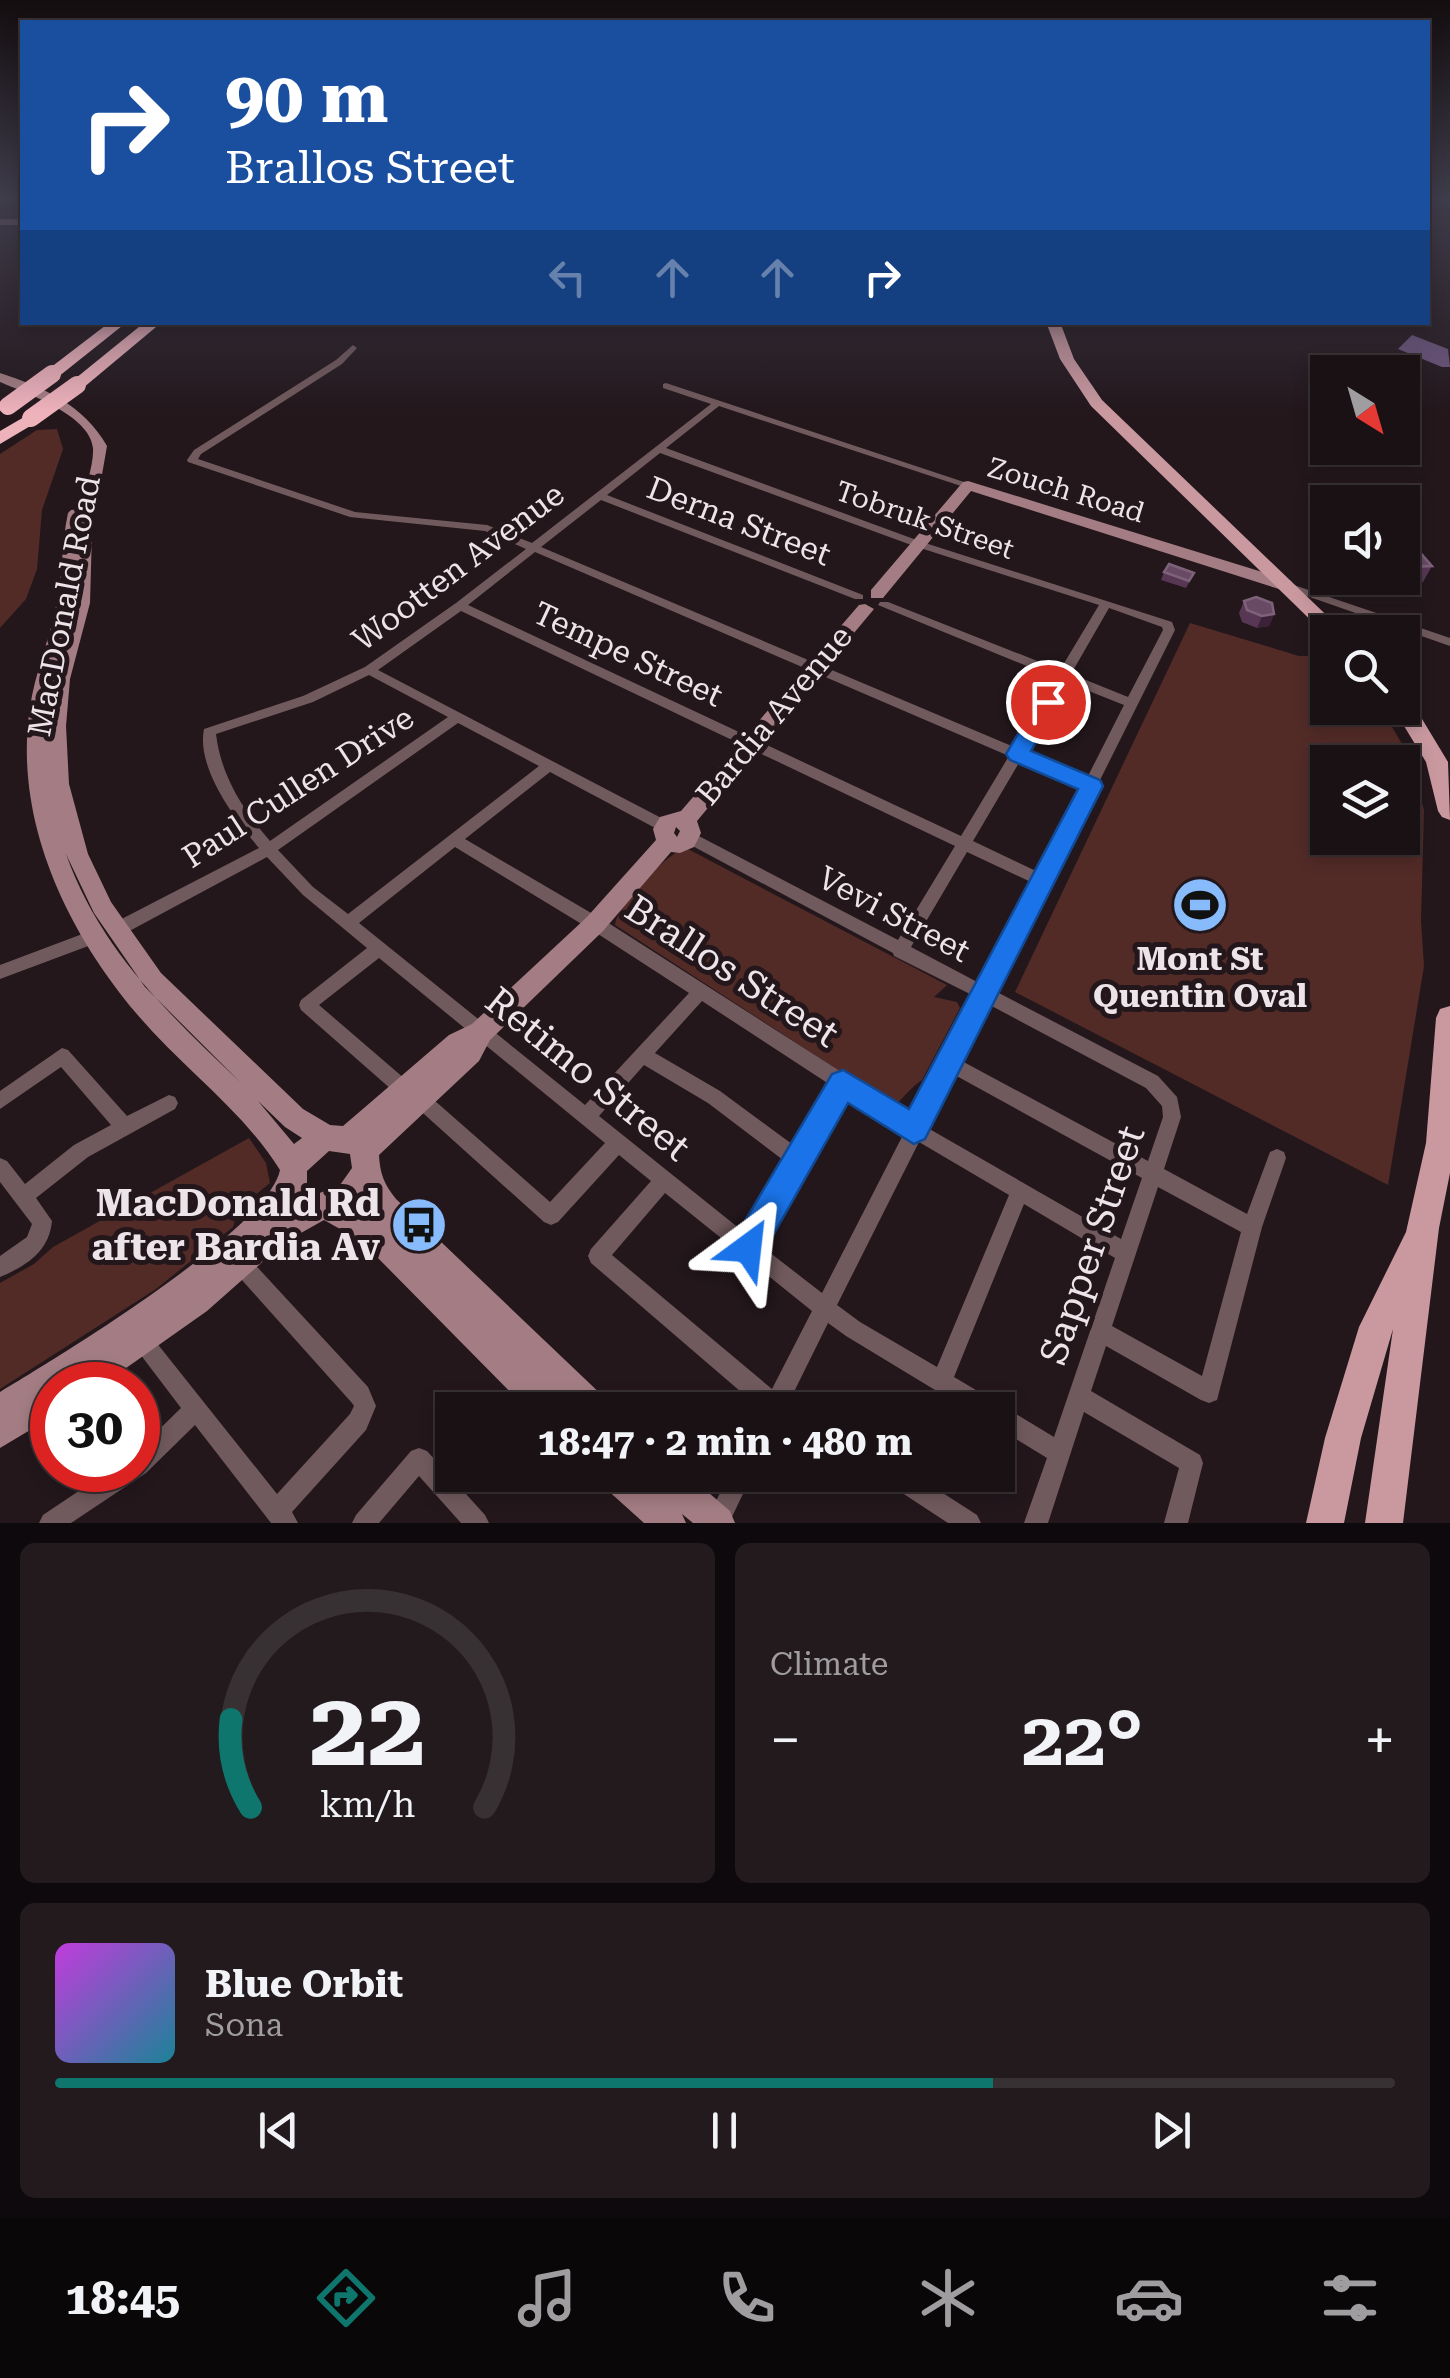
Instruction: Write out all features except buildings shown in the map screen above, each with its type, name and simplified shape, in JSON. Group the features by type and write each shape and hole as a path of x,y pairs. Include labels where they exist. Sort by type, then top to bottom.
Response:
{"highway":[{"path":"78,355 108,325"},
{"path":"4,409 116,325"},
{"path":"0,439 152,326"}],"main road":[{"path":"1054,325 1067,359 1096,402 1316,615"},
{"path":"1415,725 1438,762 1450,811"},
{"path":"1384,1523 1423,1228 1441,1143 1450,1018"},
{"path":"1325,1523 1343,1438 1376,1327 1423,1228"}],"street":[{"path":"354,348 197,452 192,460 354,515 470,524 534,547 1092,786"},
{"name":"MacDonald Road","path":"0,377 69,408 82,419 100,456 84,532 81,603 58,702 56,754 65,814 77,854 116,930 153,980 294,1118 351,1150 386,1209 576,1392"},
{"name":"Zouch Road","path":"666,386 1450,642"},
{"name":"Wootten Avenue","path":"209,732 308,698 369,670 460,606 716,404"},
{"name":"MacDonald Road","path":"94,438 69,543 64,612 43,686 36,758 46,824 58,865 93,937 146,1007 274,1136 292,1178"},
{"name":"Tobruk Street","path":"658,450 918,544 1168,625 1167,637 1134,704"},
{"name":"Bardia Avenue","path":"351,1150 413,1095 470,1053 481,1032 595,924 968,485"},
{"name":"Derna Street","path":"600,496 1134,704"},
{"path":"1243,572 1256,571 1262,564"},
{"path":"900,951 1106,604"},
{"name":"Tempe Street","path":"460,606 1043,881"},
{"name":"Vevi Street","path":"369,670 1152,1082 1171,1102"},
{"path":"786,1392 823,1308 1134,704"},
{"name":"Paul Cullen Drive","path":"116,930 268,850 457,717"},
{"name":"Retimo Street","path":"209,732 208,744 226,786 268,850 348,924 823,1308 958,1392"},
{"path":"348,924 548,766"},
{"name":"Brallos Street","path":"454,840 595,924 914,1129 1126,1253"},
{"path":"0,972 93,937"},
{"path":"378,948 307,1005 552,1215 618,1143"},
{"path":"586,1117 701,991"},
{"path":"0,1101 62,1056 124,1127"},
{"path":"642,1056 714,1097 798,1160"},
{"path":"948,1063 1252,1228"},
{"path":"748,1248 843,1084"},
{"name":"Sapper Street","path":"1036,1523 1172,1118 1171,1102"},
{"path":"23,1196 81,1151 168,1103"},
{"path":"0,1410 138,1333 240,1263 275,1232 352,1194 351,1150 307,1150 292,1178 247,1236 138,1333 103,1362"},
{"path":"1100,1331 1209,1392 1252,1228 1277,1158"},
{"path":"0,1167 42,1221 42,1231 32,1246 0,1267"},
{"path":"292,1178 304,1205 322,1208 366,1228 532,1392"},
{"path":"664,1180 598,1256 763,1392"},
{"path":"941,1382 1020,1192"},
{"path":"138,1333 282,1517 358,1422 365,1406 360,1394 240,1263"},
{"path":"1078,1396 1192,1463 1176,1523"},
{"path":"160,1444 196,1409"},
{"path":"0,1432 30,1413"},
{"path":"1015,1426 1060,1453"},
{"path":"364,1523 419,1459 477,1523"},
{"path":"51,1523 97,1492"},
{"path":"634,1492 668,1523"},
{"path":"682,1492 718,1523 733,1492"},
{"path":"921,1492 969,1523"}],"shaded area":[{"path":"1412,335 1448,349 1450,367 1442,367 1398,349"},
{"path":"57,429 63,449 42,510 37,569 26,599 0,628 0,454 37,430"},
{"path":"1190,623 1310,656 1310,725 1391,725 1403,745 1310,745 1310,855 1420,855 1420,796 1424,810 1424,966 1388,1185 1015,992"},
{"path":"686,848 947,985 934,997 957,1002 960,1008 922,1080 895,1107 615,925 644,881 667,859"},
{"path":"249,1138 266,1163 270,1183 239,1208 233,1227 156,1289 42,1362 30,1362 30,1370 0,1389 0,1283 34,1264 53,1247"}],"place":[{"name":"Mont St Quentin Oval","path":"1200,905"},
{"name":"MacDonald Rd after Bardia Av","path":"419,1225"}],"route":[{"path":"748,1248 843,1084 914,1129 1092,786 1018,754 1048,702"}]}
